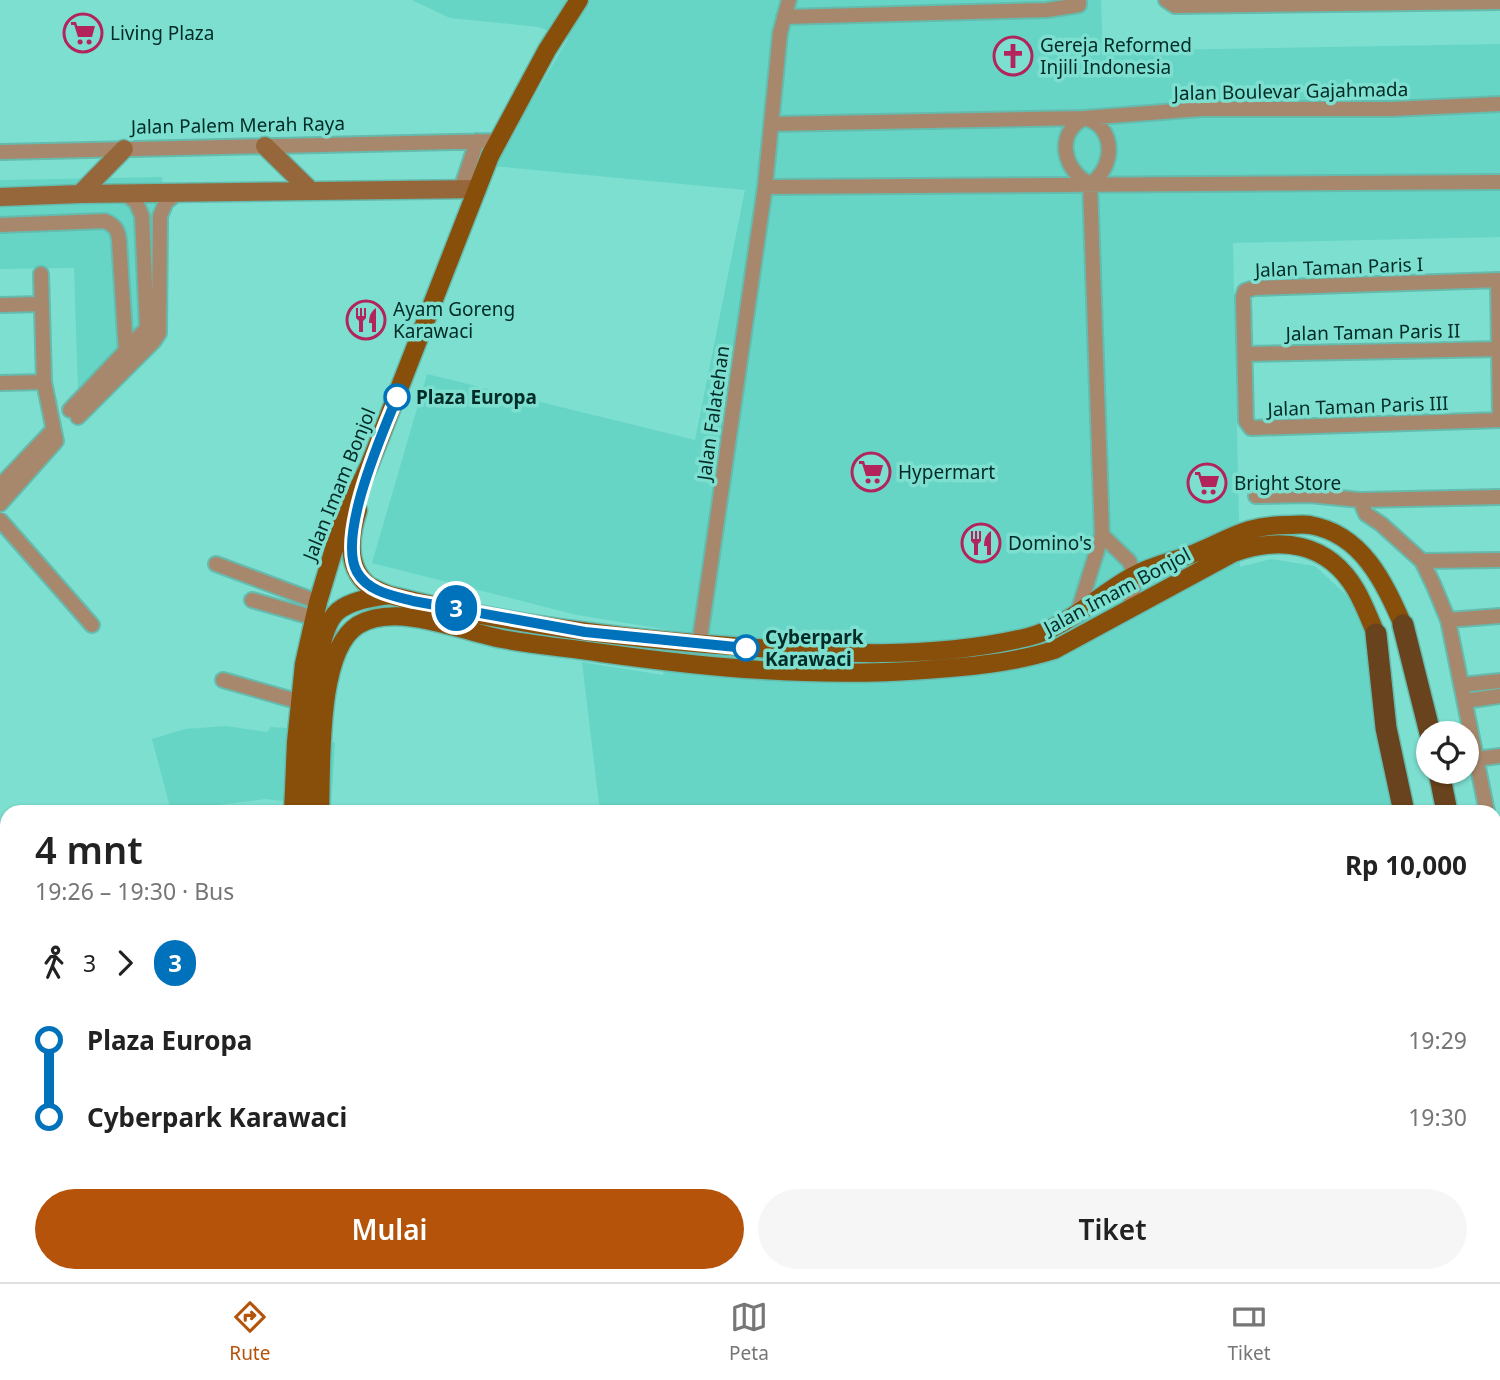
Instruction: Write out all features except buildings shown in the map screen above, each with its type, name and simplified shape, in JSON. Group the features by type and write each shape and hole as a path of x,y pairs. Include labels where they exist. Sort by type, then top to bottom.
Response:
{"highway":[{"path":"1404,625 1427,721"},
{"path":"1376,634 1386,728 1402,805"},
{"path":"1441,784 1446,805"}],"main road":[{"name":"Jalan Imam Bonjol","path":"293,805 304,664 316,610 342,522 369,466 469,189 579,0"},
{"path":"369,466 352,533 351,554 357,573 369,586 389,595"},
{"name":"Jalan Imam Bonjol","path":"389,595 585,632 699,645 824,653 935,651 1031,636 1077,615 1135,575 1196,553 1249,528 1309,525 1333,532 1352,544 1371,563 1404,625"},
{"name":"Jalan Imam Bonjol","path":"320,805 326,692 331,667 348,634 358,626 382,616 400,615 501,639 697,666 827,673 892,673 957,668 1033,657 1064,645 1233,553 1251,547 1285,542 1308,548 1331,560 1356,589 1376,634"},
{"path":"305,805 318,661 328,623 337,612 358,600 389,595"},
{"path":"824,653 827,673"}],"street":[{"path":"786,17 1047,10 1079,5 1079,0"},
{"path":"1166,0 1175,6 1500,2"},
{"name":"Jalan Falatehan","path":"699,645 774,124 787,1"},
{"name":"Jalan Boulevar Gajahmada","path":"774,124 1084,118 1201,109 1392,109 1500,104"},
{"path":"1084,118 1100,124 1107,136 1108,158 1104,170 1099,178 1090,184 1080,180 1068,164 1066,148 1067,135 1072,124 1084,118"},
{"path":"0,197 469,189 477,141"},
{"name":"Jalan Palem Merah Raya","path":"0,152 498,141"},
{"path":"265,146 310,190"},
{"path":"80,194 124,149"},
{"path":"765,187 1500,182"},
{"path":"1077,615 1102,535 1090,184"},
{"path":"124,193 136,202 142,216 147,317 147,328 130,356"},
{"path":"74,413 130,356 159,332 160,216 166,202 177,193"},
{"path":"0,225 104,221 113,225 118,231 130,356"},
{"path":"0,503 19,474 54,435 44,382 41,274"},
{"name":"Jalan Taman Paris I","path":"1246,354 1243,297 1245,291 1254,288 1499,280 1499,349"},
{"path":"0,305 42,304"},
{"name":"Jalan Taman Paris II","path":"1246,354 1499,349"},
{"name":"Jalan Taman Paris III","path":"1246,354 1246,421 1251,428 1500,420 1499,349"},
{"path":"0,383 44,382"},
{"path":"0,486 19,474"},
{"path":"1256,496 1310,495 1360,500 1500,497"},
{"path":"1360,500 1366,514 1422,561 1448,620 1469,721"},
{"path":"0,520 92,625"},
{"path":"1102,535 1129,561 1135,575 1130,610"},
{"path":"1422,561 1500,560"},
{"path":"216,564 316,610"},
{"path":"252,600 316,610"},
{"path":"1448,620 1500,615"},
{"path":"223,680 300,702"},
{"path":"1461,685 1500,681"},
{"path":"1465,701 1500,696"},
{"path":"1479,759 1500,756"},
{"path":"1479,773 1486,805"}],"shaded area":[{"path":"412,0 1101,0 1103,51 1500,44 1500,237 1233,243 1240,567 1271,559 1315,566 1365,612 1393,805 599,805 582,662 663,675 669,630 577,615 372,563 427,374 695,440 745,190 493,166 568,39 539,27 450,18"},
{"path":"162,177 167,322 78,389 74,268 0,269 0,180"},
{"path":"226,726 267,732 271,727 286,728 335,743 331,805 266,799 218,805 169,805 152,739 185,729"}],"bus line":[{"name":"3","path":"397,397 369,466 352,533 351,554 357,573 369,586 413,601 585,632 746,648"}],"place":[{"name":"Living Plaza","path":"83,33"},
{"name":"Gereja Reformed Injili Indonesia","path":"1013,56"},
{"name":"Ayam Goreng Karawaci","path":"366,320"},
{"name":"Plaza Europa","path":"397,397"},
{"name":"Hypermart","path":"871,472"},
{"name":"Bright Store","path":"1207,483"},
{"name":"Domino's","path":"981,543"},
{"name":"Cyberpark Karawaci","path":"746,648"}]}
